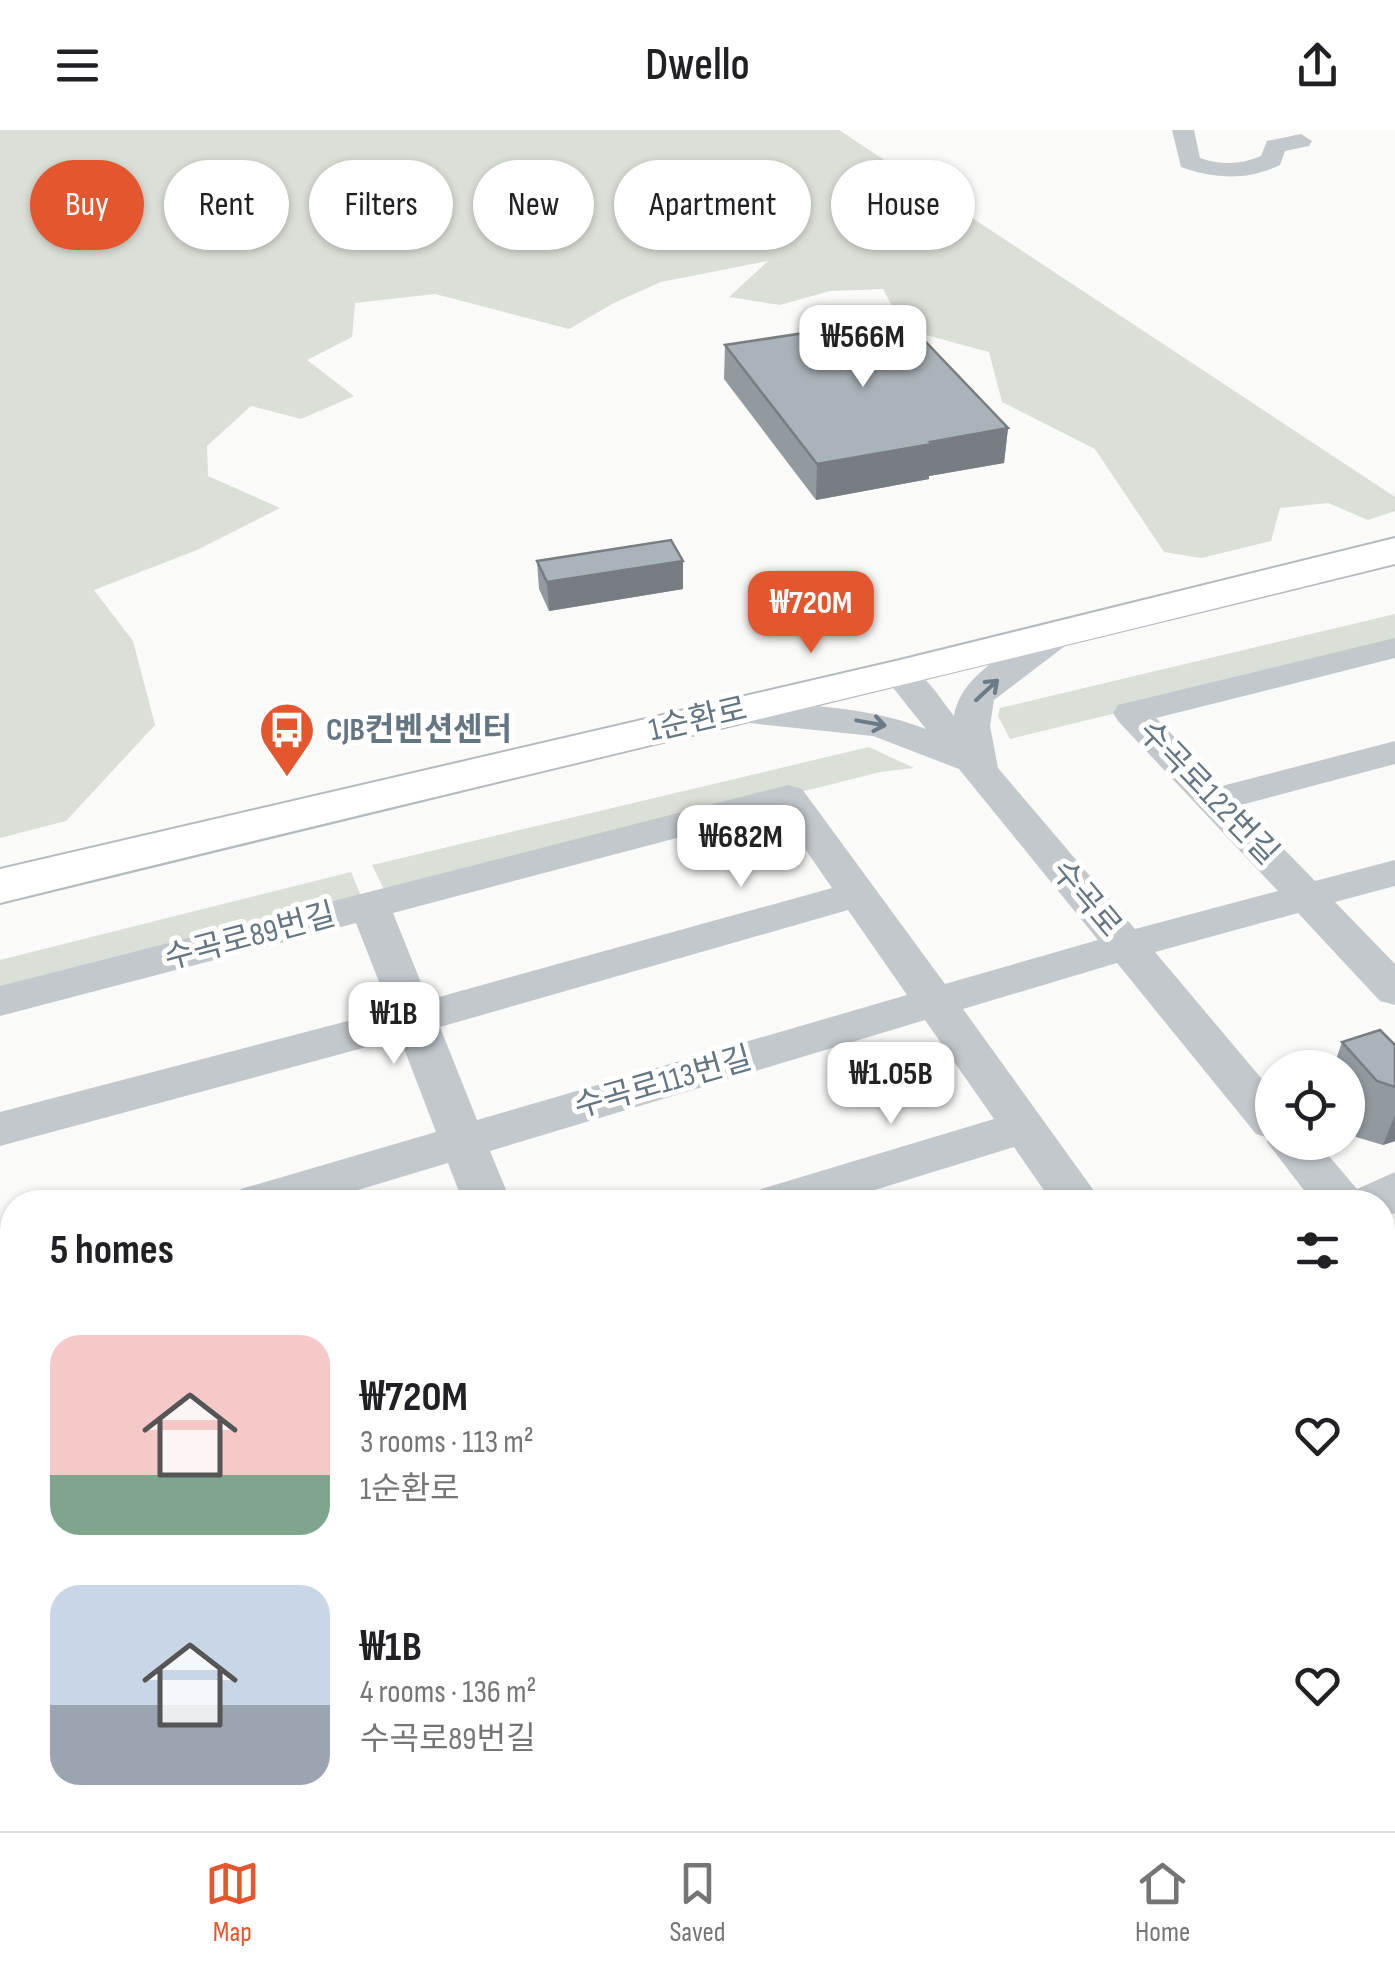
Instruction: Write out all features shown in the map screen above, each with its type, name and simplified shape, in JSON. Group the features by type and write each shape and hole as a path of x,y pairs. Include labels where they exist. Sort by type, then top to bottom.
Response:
{"main road":[{"name":"1순환로","path":"0,886 900,674 1395,551"}],"street":[{"path":"1183,130 1190,162 1204,168 1242,170 1260,166 1272,160 1275,146 1302,140"},
{"path":"980,771 972,728 974,702 1057,636"},
{"name":"수곡로122번길","path":"1395,648 1131,713 1395,990"},
{"name":"수곡로","path":"900,674 1255,1102"},
{"path":"739,711 884,726 924,738 980,771"},
{"path":"1215,800 1395,752"},
{"name":"수곡로89번길","path":"0,1001 788,797 858,894"},
{"name":"수곡로113번길","path":"299,1190 1125,946 1395,873"},
{"path":"0,1129 414,1019 858,894 1069,1190"},
{"name":"수곡로89번길","path":"370,906 482,1190"},
{"path":"818,1190 1023,1127"},
{"path":"1305,1160 1330,1190"}],"shaded area":[{"path":"0,130 839,130 884,160 831,160 831,250 975,250 975,220 1395,497 1395,511 1368,520 1328,503 1280,508 1271,541 1201,558 1164,552 1095,449 1002,402 989,352 904,329 883,289 830,291 780,305 729,297 768,261 661,282 569,329 435,294 355,303 352,337 307,360 354,396 301,419 251,406 207,446 208,476 280,508 197,550 94,590 133,641 155,725 66,821 0,838"},
{"path":"1395,614 1395,645 1010,739 998,716 1000,708"},
{"path":"869,747 914,768 880,772 387,896 372,865"},
{"path":"351,872 363,901 0,994 0,960"}],"building":[{"path":"903,318 1008,428 817,464 725,345"},
{"path":"671,540 683,561 547,582 537,561"},
{"path":"1380,1030 1395,1045 1395,1087 1377,1081 1365,1068 1365,1050 1349,1050 1342,1042"}],"place":[{"name":"CJB컨벤션센터","path":"287,779"}]}
